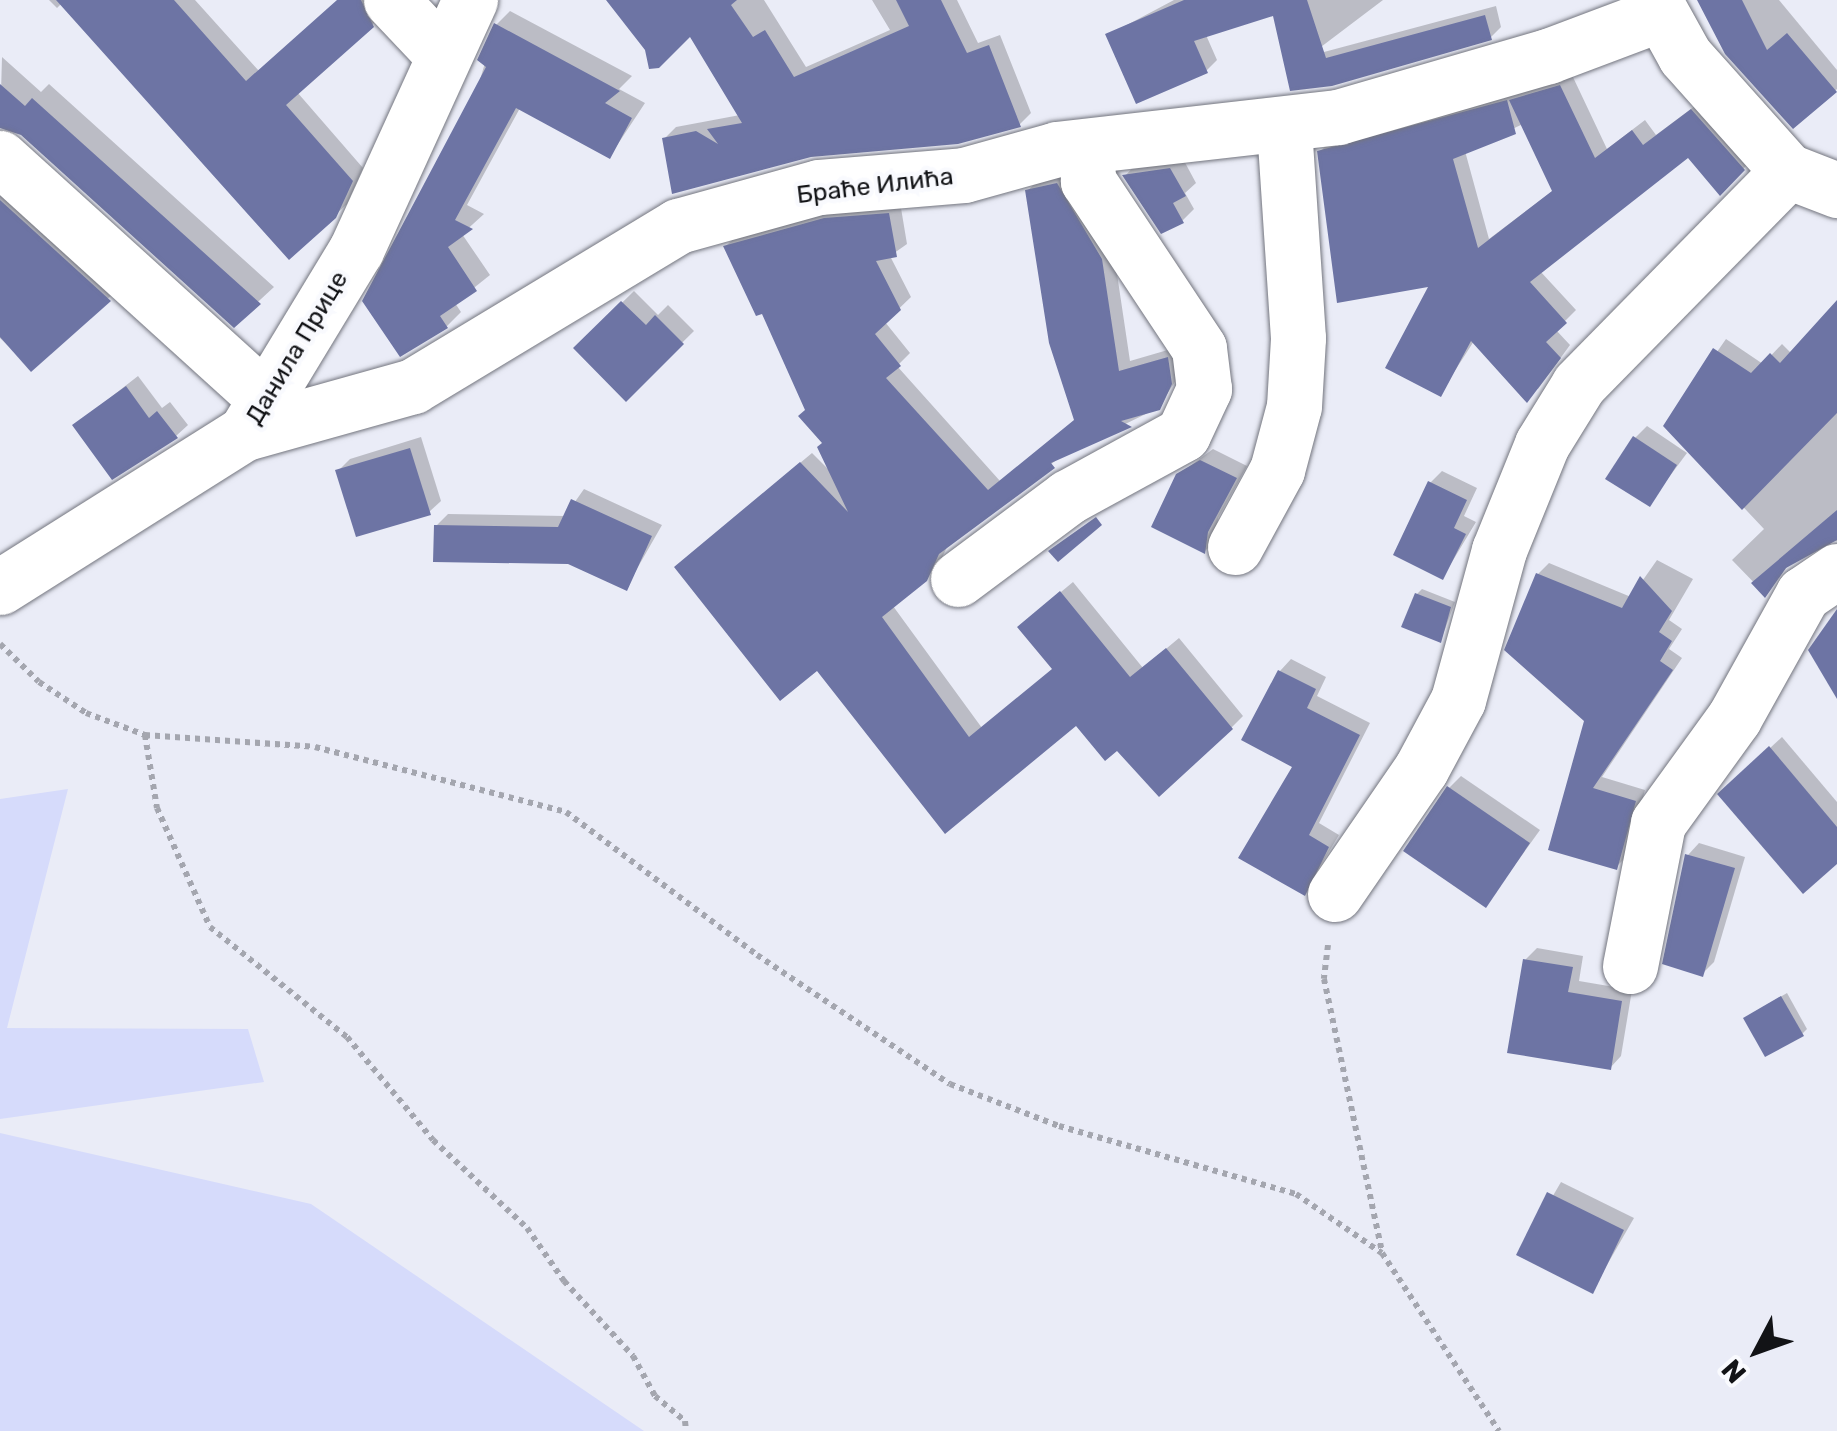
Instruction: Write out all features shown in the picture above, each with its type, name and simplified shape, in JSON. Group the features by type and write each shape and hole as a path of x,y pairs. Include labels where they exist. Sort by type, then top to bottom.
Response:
{"street":[{"path":"392,0 442,54"},
{"name":"Данила Прице","path":"0,587 257,417 356,250 442,54 470,0"},
{"path":"1335,894 1421,769 1458,700 1498,550 1542,444 1570,399 1813,180 1718,97 1656,8"},
{"name":"Браће Илића","path":"257,417 413,386 678,226 819,187 964,175 1057,149 1338,117 1510,67 1656,8"},
{"path":"1235,548 1277,470 1294,406 1298,338 1284,125"},
{"path":"958,580 1068,496 1183,434 1204,389 1199,348 1088,181 1086,148"},
{"path":"0,158 257,417"},
{"path":"1630,966 1658,823 1734,718 1803,594 1837,570"}],"path":[{"path":"0,644 39,682 86,713 144,735 315,747 566,812 757,955 950,1084 1059,1126 1296,1194 1382,1253"},
{"path":"144,735 157,808 210,927 347,1037 433,1140 527,1228 564,1281 633,1356 655,1396 685,1420 686,1431"},
{"path":"1335,894 1324,979 1382,1253 1499,1431"}],"shaded area":[{"path":"68,789 7,1028 248,1029 264,1082 0,1119 0,799"},
{"path":"0,1133 311,1204 644,1431 0,1431"}],"building":[{"path":"56,0 174,0 246,81 337,0 361,0 374,27 286,105 353,181 336,218 289,260"},
{"path":"606,0 737,0 731,5 753,37 765,30 794,77 909,26 896,0 941,0 967,53 989,45 1021,127 958,144 811,157 672,194 662,138 696,131 718,144 707,129 742,123 690,37 659,68 649,69 645,50"},
{"path":"1184,0 1307,0 1326,58 1485,15 1492,40 1332,86 1290,91 1273,16 1194,41 1208,73 1136,104 1105,34"},
{"path":"1697,0 1742,0 1767,50 1787,33 1837,92 1793,129 1725,54"},
{"path":"494,23 620,91 605,103 632,118 610,159 516,108 455,220 473,229 448,247 477,291 440,316 448,328 400,357 362,301 486,67 477,60"},
{"path":"0,84 25,106 32,98 261,304 234,328 21,135 0,128"},
{"path":"1560,85 1595,158 1632,130 1643,145 1691,109 1745,170 1720,196 1688,158 1530,282 1567,323 1546,342 1561,358 1527,403 1471,341 1441,397 1385,368 1428,287 1337,303 1317,151 1507,100 1516,134 1453,159 1478,248 1552,191 1509,100"},
{"path":"1170,168 1186,196 1173,203 1184,223 1161,234 1122,175"},
{"path":"1057,183 1102,259 1119,371 1168,357 1172,384 1160,410 1121,421 1132,427 1051,463 1055,468 939,554 927,581 882,617 969,737 1052,669 1017,627 1060,591 1130,677 1166,648 1233,729 1159,797 1117,751 1105,761 1076,726 945,834 817,671 780,701 674,567 800,462 848,512 817,447 822,443 798,416 805,410 762,314 756,316 723,246 824,218 889,213 897,257 876,261 901,310 875,334 901,366 886,378 988,490 1074,420 1049,343 1025,190"},
{"path":"0,200 111,301 31,372 0,337"},
{"path":"1837,300 1837,413 1742,510 1663,426 1713,348 1751,373 1770,353 1780,363"},
{"path":"621,301 646,325 655,315 684,344 626,402 573,348"},
{"path":"126,386 149,418 157,411 178,438 112,480 72,425"},
{"path":"1633,436 1677,465 1650,507 1605,479"},
{"path":"410,448 431,515 356,537 335,470"},
{"path":"1200,460 1237,478 1208,532 1205,554 1151,527 1176,474"},
{"path":"1428,481 1467,500 1454,528 1466,534 1443,580 1393,555"},
{"path":"571,499 652,536 627,591 568,564 433,562 434,525 558,527"},
{"path":"1837,510 1837,540 1786,568 1765,598 1751,583"},
{"path":"1096,517 1102,525 1058,562 1048,551"},
{"path":"1536,573 1622,608 1640,576 1672,611 1659,632 1672,641 1660,661 1673,670 1593,788 1636,801 1617,870 1548,850 1584,721 1504,650"},
{"path":"1415,593 1451,607 1441,643 1401,627"},
{"path":"1837,609 1837,699 1808,650"},
{"path":"1278,670 1316,689 1307,708 1360,735 1309,835 1329,847 1305,896 1238,858 1292,767 1241,740"},
{"path":"1769,746 1837,827 1837,864 1803,894 1717,794"},
{"path":"1447,786 1530,843 1486,908 1403,851"},
{"path":"1685,854 1735,868 1703,977 1662,964"},
{"path":"1523,959 1573,967 1568,992 1622,1001 1611,1070 1507,1053"},
{"path":"1781,996 1804,1036 1765,1057 1743,1018"},
{"path":"1547,1192 1624,1230 1593,1294 1516,1255"}]}
